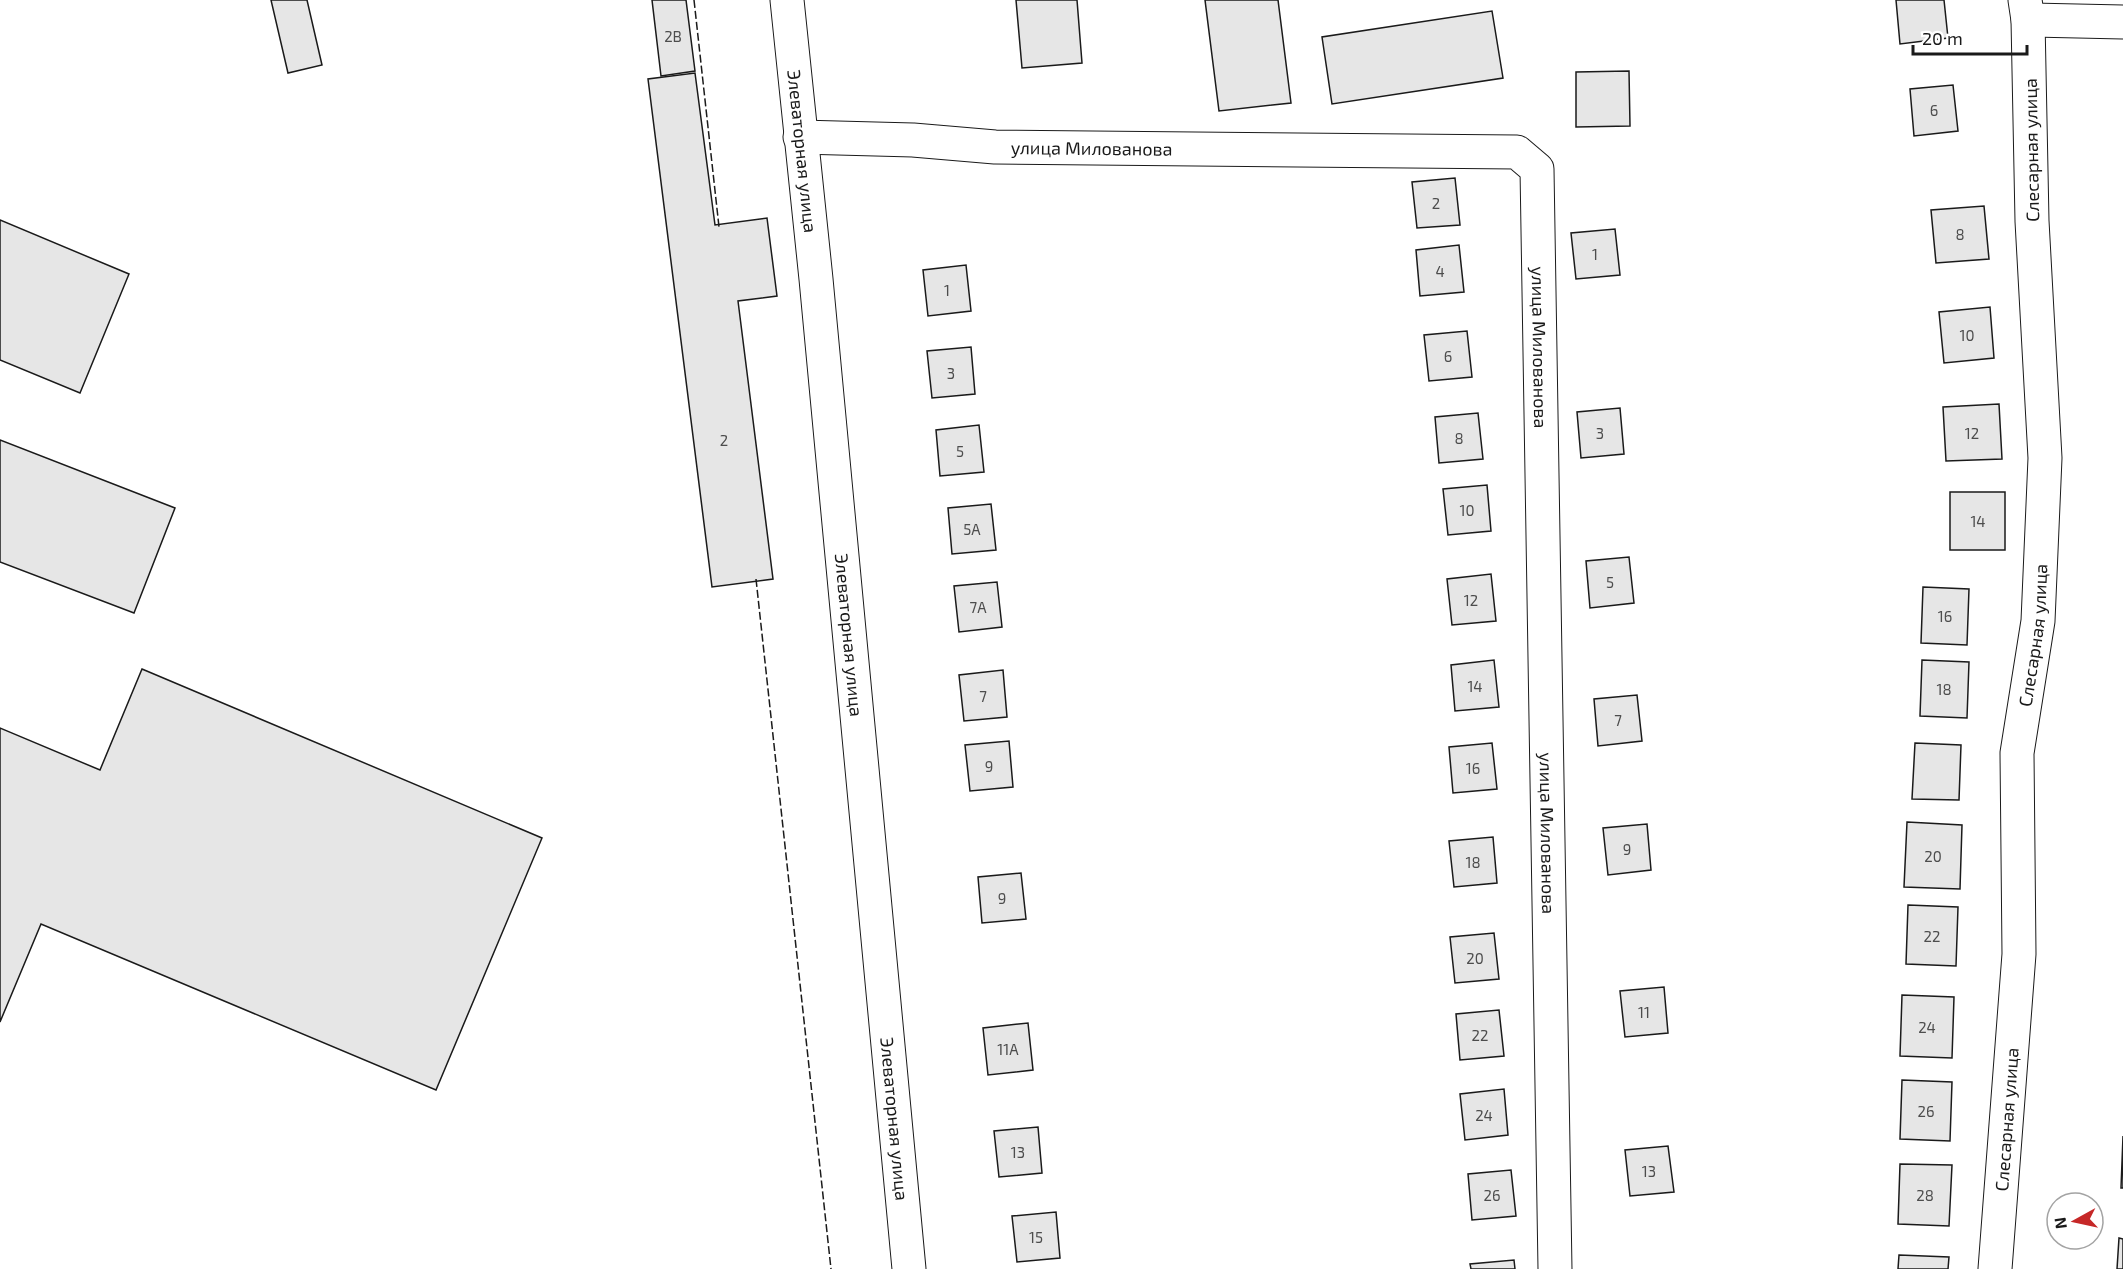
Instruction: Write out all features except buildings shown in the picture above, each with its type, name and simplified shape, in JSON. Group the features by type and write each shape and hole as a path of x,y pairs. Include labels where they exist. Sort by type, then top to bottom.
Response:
{"street":[{"name":"Элеваторная улица","path":"787,0 909,1269"},
{"path":"2027,10 2123,22"},
{"name":"Слесарная улица","path":"1995,1269 2019,954 2017,753 2038,621 2045,458 2032,221 2027,10"},
{"name":"улица Милованова","path":"800,137 913,140 995,147 1516,152 1537,168 1555,1269"}],"fence":[{"path":"694,0 719,227"},
{"path":"756,579 831,1269"}]}
